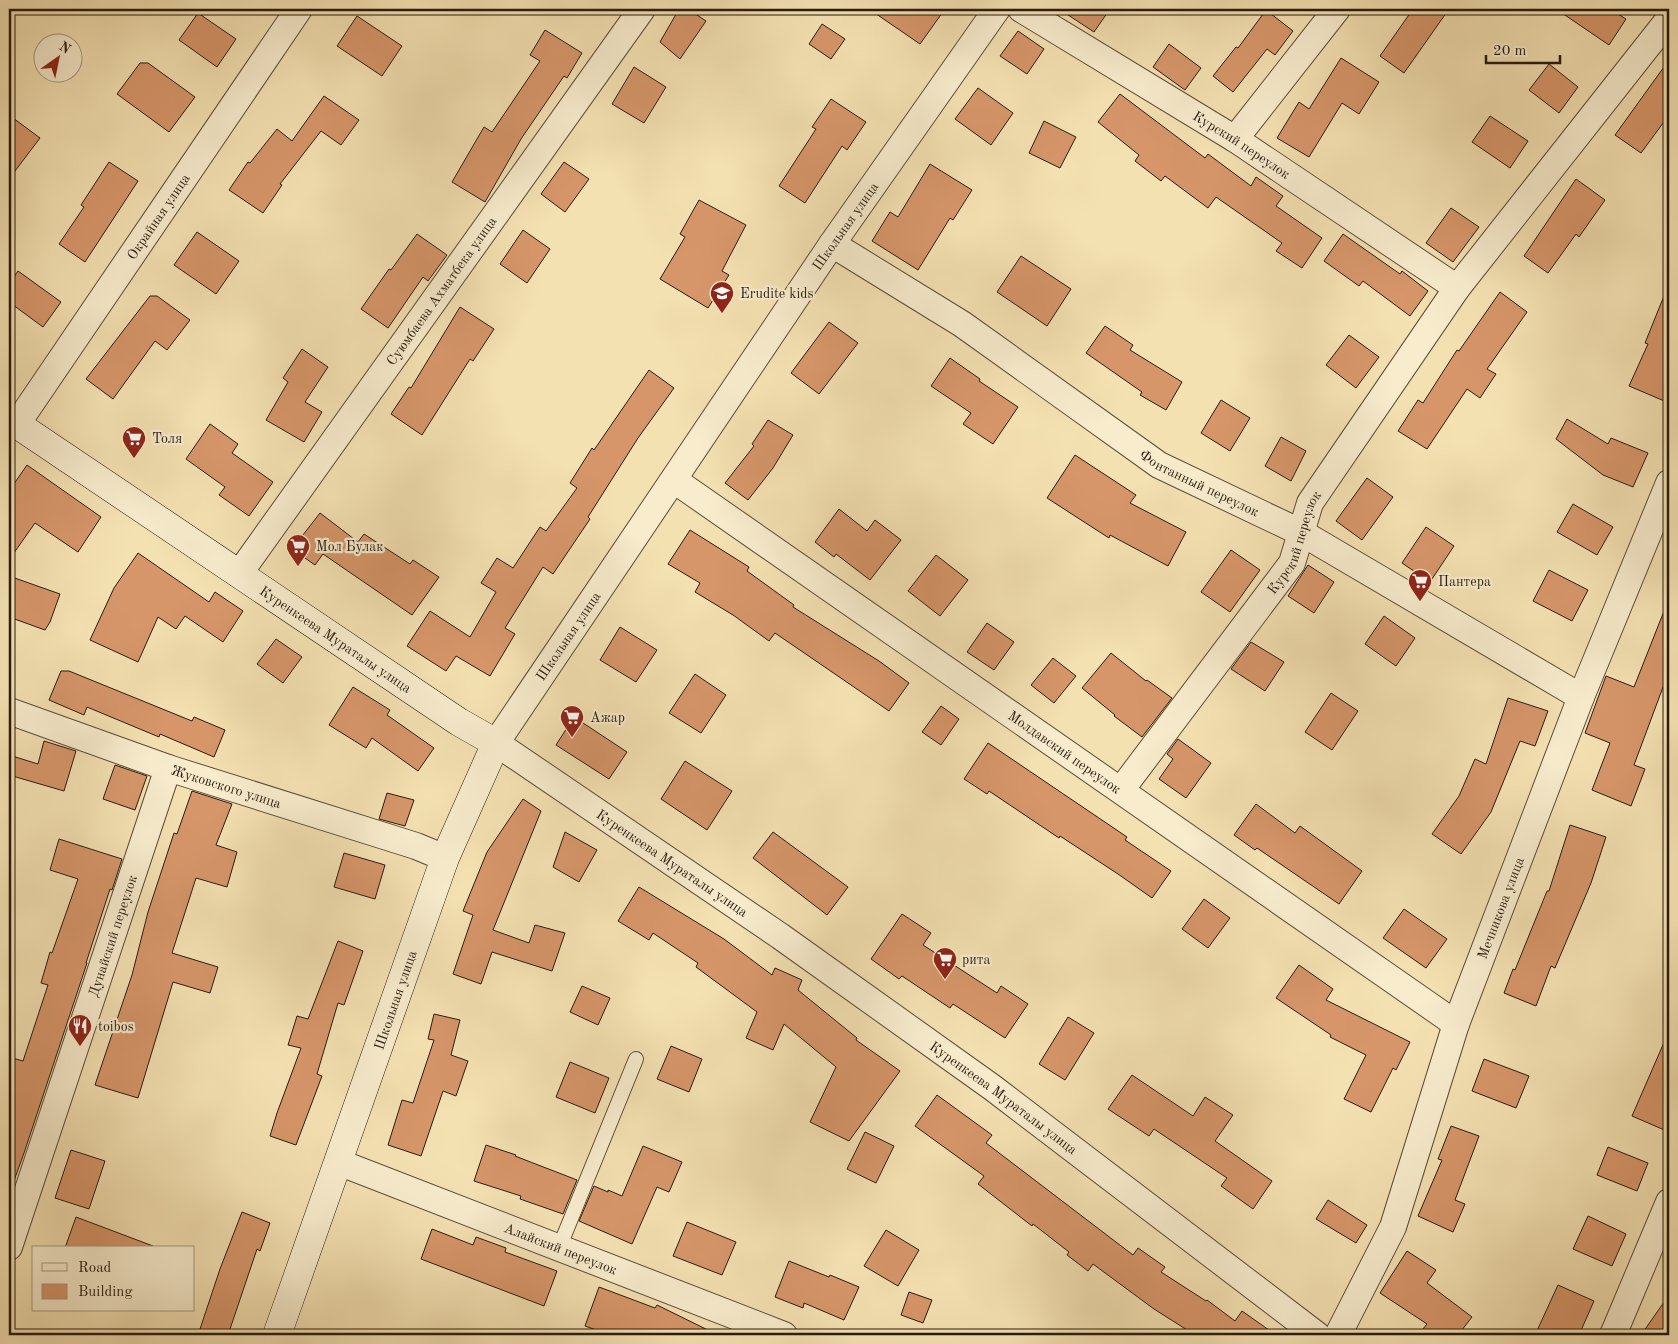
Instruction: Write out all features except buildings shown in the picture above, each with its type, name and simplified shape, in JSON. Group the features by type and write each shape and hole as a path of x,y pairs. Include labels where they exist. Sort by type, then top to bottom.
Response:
{"street":[{"name":"Окрайная улица","path":"13,421 299,9"},
{"name":"Суюмбаева Ахматбека улица","path":"239,574 642,9"},
{"name":"Школьная улица","path":"277,1335 445,858 496,743 832,244 997,9"},
{"name":"Курский переулок","path":"1021,9 1235,139 1457,288"},
{"path":"1235,139 1337,9"},
{"name":"Курский переулок","path":"1121,790 1292,563 1310,503 1457,288 1669,19"},
{"name":"Фонтанный переулок","path":"832,244 962,324 1159,465 1302,533 1581,697"},
{"name":"Куренкеева Мураталы улица","path":"13,421 459,722 496,743 780,936 977,1077 1317,1335"},
{"name":"Молдавский переулок","path":"674,480 1456,1024"},
{"name":"Мечникова улица","path":"1338,1335 1394,1227 1456,1024 1581,697 1669,483"},
{"name":"Жуковского улица","path":"9,711 168,768 416,846 445,858"},
{"name":"Дунайский переулок","path":"9,1247 168,768"},
{"name":"Алайский переулок","path":"338,1162 784,1335"},
{"path":"1613,1335 1669,1202"}],"lane":[{"path":"559,1248 636,1059"}],"place":[{"name":"Erudite kids","path":"722,314"},
{"name":"Толя","path":"134,459"},
{"name":"Мол Булак","path":"298,567"},
{"name":"Пантера","path":"1420,602"},
{"name":"Ажар","path":"572,738"},
{"name":"рита","path":"945,980"},
{"name":"toibos","path":"80,1047"}]}
